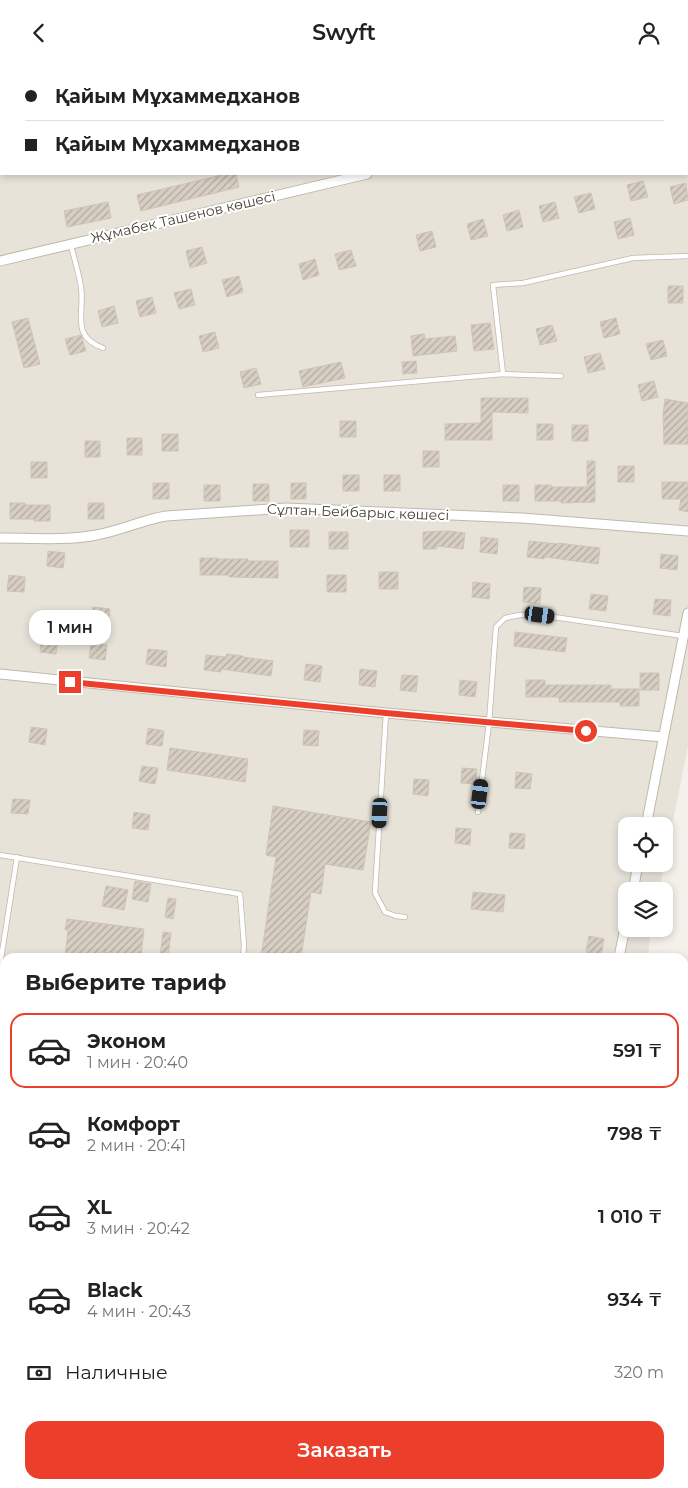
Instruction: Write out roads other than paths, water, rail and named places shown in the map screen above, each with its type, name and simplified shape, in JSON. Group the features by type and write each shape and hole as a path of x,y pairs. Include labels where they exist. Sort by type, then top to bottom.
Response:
{"street":[{"name":"Жұмабек Ташенов көшесі","path":"0,261 363,175"},
{"name":"Сұлтан Бейбарыс көшесі","path":"0,538 62,538 96,535 151,518 286,508 522,518 688,531"},
{"path":"648,817 688,613"},
{"path":"0,675 489,723 663,737"},
{"path":"620,953 623,937"}],"lane":[{"path":"70,243 81,287 81,323 89,340 103,348"},
{"path":"503,374 494,285 523,283 633,258 688,256"},
{"path":"258,395 503,374 561,375"},
{"path":"478,812 489,723 496,627 505,618 520,615 540,615 683,636"},
{"path":"386,713 375,893 385,912 405,917"},
{"path":"0,855 240,894 243,953"},
{"path":"2,953 17,857"}]}
